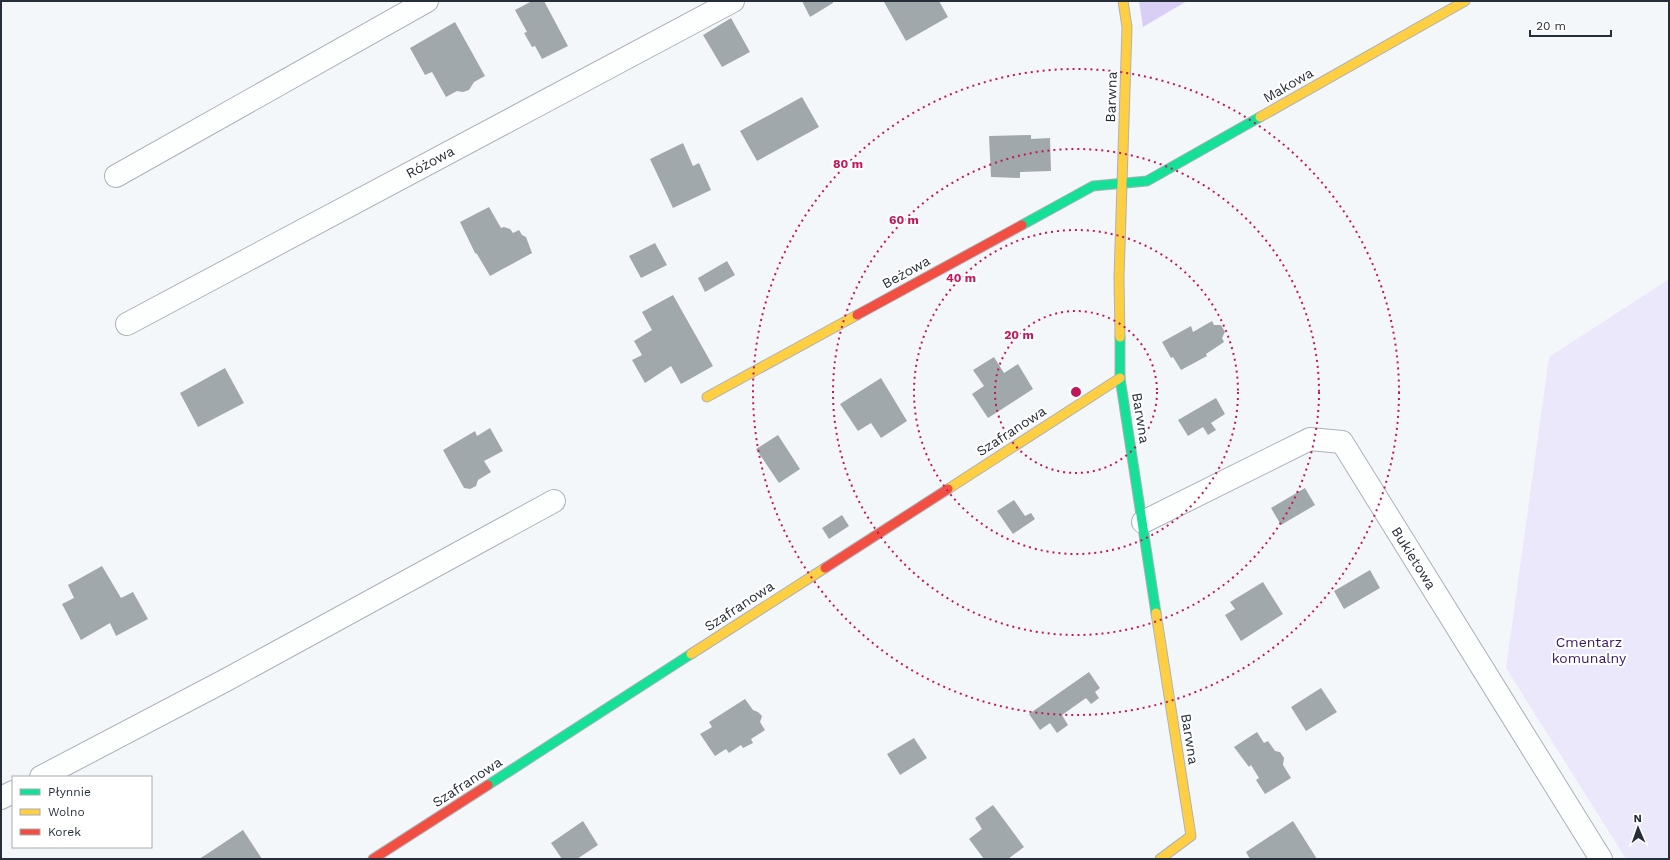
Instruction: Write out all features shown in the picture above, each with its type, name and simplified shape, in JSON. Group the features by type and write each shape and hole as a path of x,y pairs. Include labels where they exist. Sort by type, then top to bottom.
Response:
{"street":[{"path":"116,176 427,1"},
{"name":"Różowa","path":"127,324 733,1"},
{"name":"Barwna","path":"1123,1 1127,27 1119,278 1120,378 1191,836 1160,859"},
{"name":"Makowa","path":"1123,184 1147,181 1465,1"},
{"name":"Beżowa","path":"707,397 1093,186 1123,184"},
{"name":"Szafranowa","path":"373,859 1120,378"},
{"name":"Bukietowa","path":"1143,522 1310,439 1342,442 1601,859"},
{"path":"43,776 226,680 554,501"},
{"path":"1,798 12,792"}],"green space":[{"name":"Cmentarz komunalny","path":"1669,279 1669,859 1626,859 1506,668 1549,357"}],"shaded area":[{"path":"1139,1 1187,1 1143,27"}],"building":[{"path":"532,1 544,1 568,46 542,59 535,46 532,47 524,33 527,32 515,10"},
{"path":"802,1 833,1 833,3 810,17"},
{"path":"939,1 948,17 906,41 884,2"},
{"path":"731,18 750,52 722,67 703,35"},
{"path":"455,22 485,76 474,82 469,90 463,92 457,91 446,97 432,72 425,75 410,48"},
{"path":"802,97 819,127 757,161 740,131"},
{"path":"1031,135 1031,139 1050,138 1051,171 1020,172 1020,178 991,177 989,136"},
{"path":"683,143 693,166 699,163 711,190 673,208 650,159"},
{"path":"489,207 501,228 504,227 510,229 513,233 519,230 522,235 526,237 532,253 490,276 475,253 460,222"},
{"path":"655,243 667,265 641,278 629,256"},
{"path":"727,261 735,275 705,292 698,278"},
{"path":"673,295 713,366 681,384 671,366 645,383 632,360 642,355 634,341 652,330 642,312"},
{"path":"1212,321 1214,325 1221,325 1225,332 1222,338 1224,342 1206,354 1207,356 1181,370 1173,357 1171,358 1162,342 1191,326 1193,332"},
{"path":"994,357 1004,373 1018,364 1033,389 988,418 972,394 984,386 973,370"},
{"path":"225,368 244,403 198,427 180,393"},
{"path":"881,378 907,421 881,438 871,423 858,431 840,404"},
{"path":"1216,398 1225,414 1211,423 1216,430 1208,435 1203,427 1188,436 1178,420"},
{"path":"490,428 503,451 484,461 491,472 478,480 476,486 470,489 464,488 443,450 475,431 477,436"},
{"path":"778,435 800,469 779,483 756,449"},
{"path":"1305,488 1315,505 1281,525 1271,508"},
{"path":"1014,500 1025,516 1031,513 1035,519 1013,534 997,511"},
{"path":"842,515 849,526 829,539 822,528"},
{"path":"102,566 121,598 133,592 148,619 116,636 110,623 81,640 62,604 74,598 68,585"},
{"path":"1370,570 1380,588 1344,609 1334,591"},
{"path":"1263,582 1283,614 1241,641 1225,615 1235,609 1230,602"},
{"path":"1089,672 1100,688 1095,692 1099,698 1091,704 1086,698 1062,715 1068,725 1057,733 1050,723 1040,730 1029,714"},
{"path":"1321,688 1337,712 1306,731 1291,707"},
{"path":"745,699 753,710 762,716 760,722 765,730 751,739 753,743 743,748 741,745 729,753 726,749 715,756 700,734 712,727 709,722"},
{"path":"1257,732 1264,743 1268,741 1275,751 1280,752 1284,758 1283,765 1291,778 1265,794 1256,780 1259,778 1251,765 1249,767 1234,747"},
{"path":"914,738 927,758 900,775 887,754"},
{"path":"993,805 1024,847 1008,859 984,859 969,839 982,829 975,818"},
{"path":"583,821 598,845 577,859 562,859 551,843"},
{"path":"1293,821 1317,859 1250,859 1246,852"},
{"path":"243,830 262,859 199,859 207,854"}],"traffic: fast":[{"path":"1022,225 1093,186 1147,181 1260,117"},
{"path":"1120,337 1120,378 1156,613"},
{"path":"488,785 691,654"}],"traffic: slow":[{"path":"1120,337 1119,278 1127,27 1123,1"},
{"path":"1260,117 1465,1"},
{"path":"707,397 857,315"},
{"path":"948,489 1120,378"},
{"path":"691,654 825,568"},
{"path":"1156,613 1191,836 1160,859"}],"traffic: jam":[{"path":"857,315 1022,225"},
{"path":"825,568 948,489"},
{"path":"373,859 488,785"}]}
